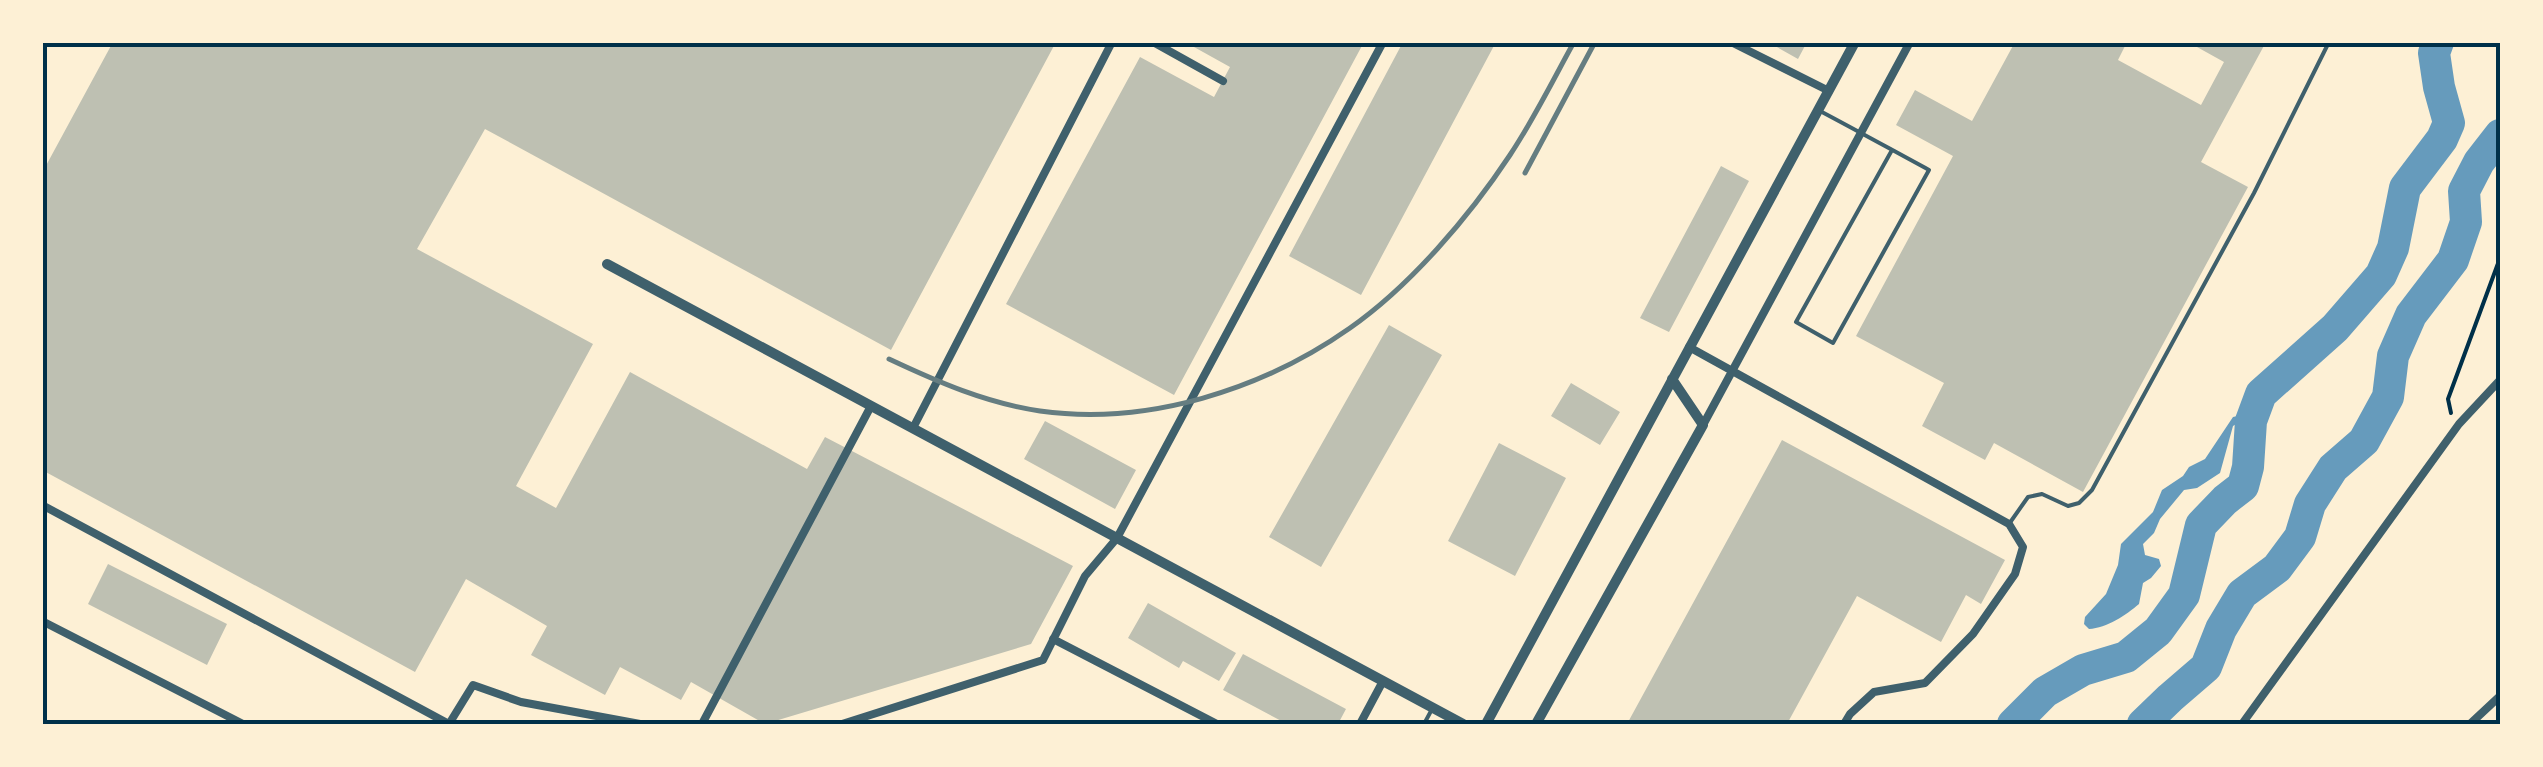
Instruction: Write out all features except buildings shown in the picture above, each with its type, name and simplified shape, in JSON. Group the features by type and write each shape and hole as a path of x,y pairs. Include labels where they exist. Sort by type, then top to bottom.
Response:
{"street":[{"path":"914,428 1112,42"},
{"path":"1153,42 1223,81"},
{"path":"842,724 1043,660 1085,576 1118,538 1383,42"},
{"path":"1731,42 1829,91"},
{"path":"1486,724 1855,42"},
{"path":"1536,724 1910,42"},
{"path":"608,264 1463,724"},
{"path":"1689,347 2010,524 2023,547 2016,574 1973,634 1925,683 1874,692 1844,724"},
{"path":"1672,379 1702,425"},
{"path":"2242,724 2459,424 2500,380"},
{"path":"702,724 871,406"},
{"path":"42,505 449,724 473,686 521,702 640,724"},
{"path":"42,621 243,724"},
{"path":"1053,640 1216,724"},
{"path":"1360,724 1383,681"},
{"path":"2470,724 2500,696"},
{"path":"2252,724 2261,698"}],"lane":[{"path":"2010,524 2028,497 2042,494 2068,506 2079,503 2092,490 2254,193 2329,42"},
{"path":"1818,110 1861,133 1892,150 1928,170 1833,343 1796,322 1892,150"},
{"path":"1424,724 1433,708"}],"path":[{"path":"2451,414 2448,399 2500,258"}],"water":[{"path":"2242,415 2251,421 2233,426 2220,473 2197,488 2184,490 2143,544 2145,555 2159,559 2161,566 2143,583 2139,604 2109,624 2089,629 2084,624 2085,617 2106,594 2118,565 2121,544 2153,512 2162,490 2205,459 2233,417"}],"waterway":[{"path":"2013,724 2045,692 2083,670 2126,657 2158,631 2184,595 2201,525 2243,486 2251,421 2261,394 2335,328 2381,275 2393,248 2405,188 2442,139 2449,123 2434,53 2438,42"},
{"path":"2143,724 2206,667 2221,629 2242,594 2277,568 2300,537 2310,504 2333,468 2364,441 2388,397 2393,356 2411,315 2453,260 2466,222 2464,191 2479,162 2500,135"}],"railway":[{"path":"889,359 1001,403 1080,414 1162,408 1202,398 1279,369 1350,328 1395,292 1437,249 1510,155 1574,42"},
{"path":"1525,173 1595,42"}]}
